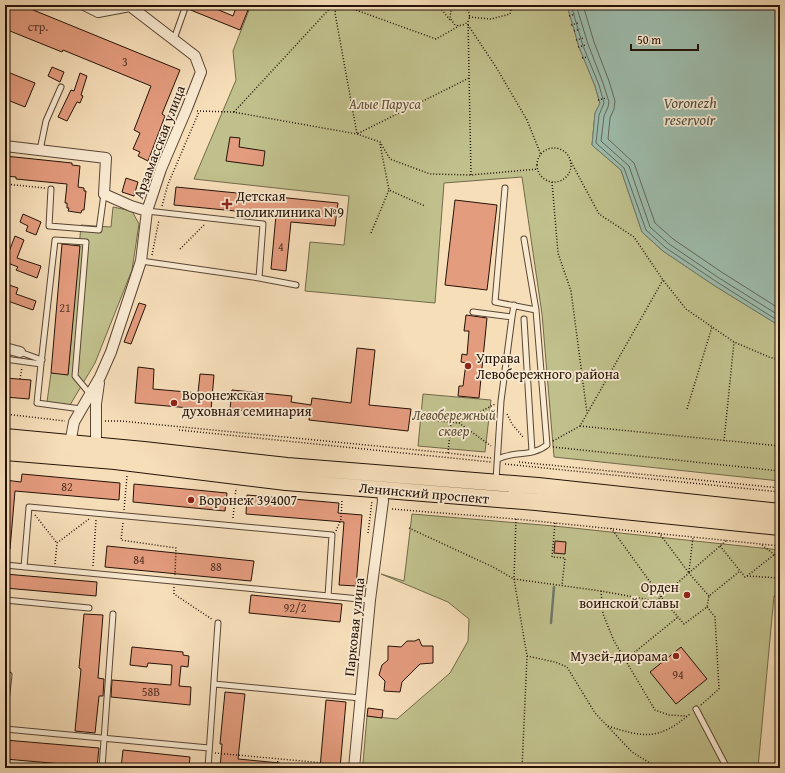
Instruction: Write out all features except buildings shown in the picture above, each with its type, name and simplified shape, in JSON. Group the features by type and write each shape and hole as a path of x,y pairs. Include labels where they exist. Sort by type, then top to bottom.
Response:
{"main road":[{"name":"Ленинский проспект","path":"5,437 69,450"},
{"name":"Ленинский проспект","path":"5,452 69,450 287,466 495,491 780,512"},
{"name":"Ленинский проспект","path":"96,452 286,482 382,489 495,491 536,502 780,527"}],"street":[{"path":"84,5 98,12 129,5 174,39"},
{"name":"Арзамасская улица","path":"69,450 74,422 100,377 111,352 141,260 147,211 161,169 201,72 195,56 174,39"},
{"path":"5,146 106,158 104,194 131,206 147,211"},
{"path":"5,348 21,357"},
{"name":"Арзамасская улица","path":"96,452 96,404 100,377"},
{"name":"Парковая улица","path":"354,765 370,600 383,501 382,489"}],"lane":[{"path":"174,39 185,8"},
{"path":"40,150 46,121 61,87"},
{"path":"505,188 495,302 536,310"},
{"path":"51,189 49,226 98,230 104,194"},
{"path":"147,211 263,224 259,278"},
{"path":"498,461 505,455 532,449 542,449 546,445 536,310 524,239"},
{"path":"81,408 37,402 55,240 86,242 74,376 90,394"},
{"path":"141,260 296,285"},
{"path":"495,491 501,401 514,305"},
{"path":"473,312 512,317"},
{"path":"524,319 532,449"},
{"path":"5,359 21,357 42,362"},
{"path":"21,357 42,362"},
{"path":"24,567 29,507 332,535 328,596"},
{"path":"5,565 370,600"},
{"path":"5,600 89,608"},
{"path":"102,768 113,614"},
{"path":"208,768 218,623"},
{"path":"5,710 9,674"},
{"path":"214,684 360,698"},
{"path":"696,709 727,768"},
{"path":"5,730 104,738 209,750"}],"path":[{"path":"327,5 330,9"},
{"path":"234,112 333,5"},
{"path":"336,5 335,13 357,134"},
{"path":"342,5 436,39 468,22"},
{"path":"438,5 451,22 459,26"},
{"path":"463,5 468,12 469,17 471,175"},
{"path":"469,17 491,19 510,14 512,5"},
{"path":"451,22 450,14 454,8 462,6 465,8"},
{"path":"569,16 575,14"},
{"path":"571,25 578,23"},
{"path":"468,25 496,67 527,120 541,155"},
{"path":"574,31 580,29"},
{"path":"576,40 583,38"},
{"path":"578,47 586,45"},
{"path":"582,58 587,57"},
{"path":"357,134 469,78"},
{"path":"598,100 606,98"},
{"path":"187,108 199,112 234,112 357,134 380,142 390,159 430,174 471,175 538,169"},
{"path":"371,233 389,190 380,142"},
{"path":"570,160 571,167 567,176 558,182 552,182 542,178 537,162 541,155 547,150 557,148 566,153 570,160 599,214 634,237 663,280 686,309 734,342 769,357 780,360"},
{"path":"552,182 558,253 571,290 587,413"},
{"path":"5,184 51,189"},
{"path":"389,190 425,206"},
{"path":"180,250 210,218"},
{"path":"546,445 580,426 663,280"},
{"path":"687,409 712,327"},
{"path":"724,441 734,342"},
{"path":"20,379 21,357"},
{"path":"459,423 501,401 512,424 532,449"},
{"path":"5,414 74,422"},
{"path":"420,419 459,423 498,451"},
{"path":"96,425 106,420 122,421 448,453 498,461 780,492"},
{"path":"448,453 451,422"},
{"path":"580,426 780,446"},
{"path":"179,430 780,488"},
{"path":"546,445 560,448 780,471"},
{"path":"127,476 121,540 176,548 174,594 218,623"},
{"path":"232,526 236,486"},
{"path":"332,535 338,526 340,519 342,497"},
{"path":"29,507 57,543 55,570"},
{"path":"382,508 555,522 780,546"},
{"path":"57,543 97,513"},
{"path":"92,574 97,513"},
{"path":"516,519 514,579 528,656 522,768"},
{"path":"555,522 552,557 565,558 562,585"},
{"path":"410,528 493,567 514,579 601,591 656,601 727,540"},
{"path":"611,528 661,597 684,624 707,606 709,596 740,571"},
{"path":"659,533 689,573 709,596"},
{"path":"689,573 693,536"},
{"path":"761,544 780,559"},
{"path":"720,546 746,577 780,578"},
{"path":"747,576 774,554"},
{"path":"601,591 603,614 614,641 655,710 669,715 688,716"},
{"path":"608,726 629,733 650,736 669,729 688,716 719,689 715,617 707,606"},
{"path":"625,660 678,616"},
{"path":"528,656 555,662 567,667 595,714 632,752 650,763 665,768"},
{"path":"209,750 278,759 354,765"},
{"path":"277,768 278,759"}],"green space":[{"name":"Алые Паруса","path":"251,5 567,5 579,47 595,86 600,104 595,113 592,145 621,170 642,232 663,251 715,286 780,326 780,481 554,457 542,314 522,177 444,183 435,303 305,291 310,242 344,245 349,196 194,179 236,80 233,51"},
{"path":"113,207 132,211 139,224 132,270 95,363 70,405 47,402 51,373 68,374 81,225 111,227"},
{"name":"Левобережный сквер","path":"423,394 491,400 485,452 418,446"},
{"path":"412,514 554,526 780,550 780,596 774,596 758,768 376,768 363,763 367,716 397,719 450,673 468,641 469,619 448,602 381,574 404,581"}],"water":[{"name":"Voronezh reservoir","path":"567,5 780,5 780,326 715,286 663,251 642,232 621,170 592,145 595,113 600,103 595,86 579,47"}],"waterway":[{"path":"551,623 554,587"}],"place":[{"name":"Детская поликлиника №9","path":"227,204"},
{"name":"Управа Левобережного района","path":"468,366"},
{"name":"Воронежская духовная семинария","path":"174,403"},
{"name":"Воронеж 394007","path":"191,500"},
{"name":"Орден воинской славы","path":"687,595"},
{"name":"Музей-диорама","path":"676,656"}]}
